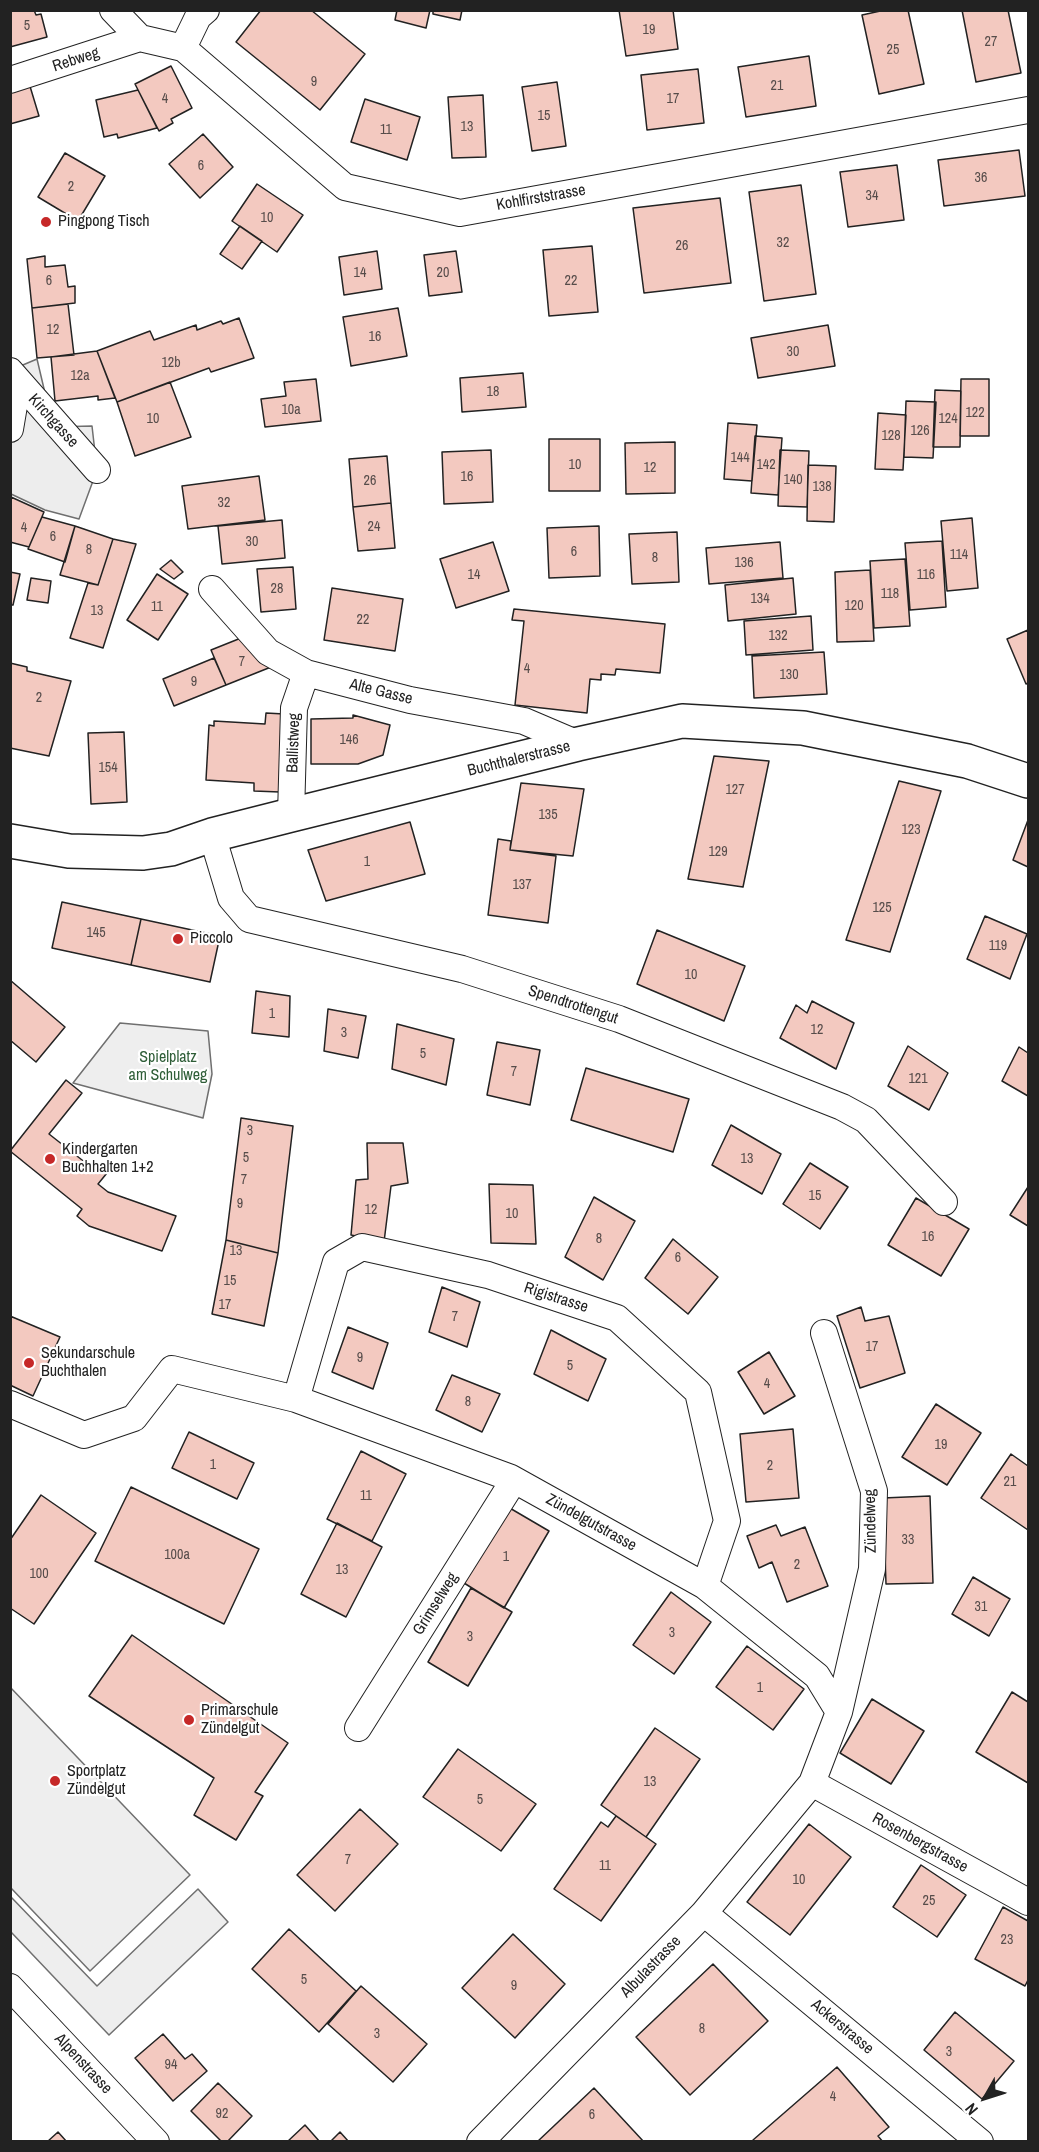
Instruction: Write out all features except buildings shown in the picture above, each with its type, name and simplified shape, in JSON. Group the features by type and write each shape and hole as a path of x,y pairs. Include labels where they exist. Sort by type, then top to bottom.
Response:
{"street":[{"path":"113,10 140,38"},
{"path":"183,48 198,17 206,10"},
{"name":"Kohlfirststrasse","path":"140,38 183,48 345,187 460,213 1029,110"},
{"name":"Rebweg","path":"10,80 140,38"},
{"path":"10,429 14,376"},
{"name":"Kirchgasse","path":"14,376 97,470"},
{"name":"Alte Gasse","path":"212,589 268,652 306,673 410,700 524,721 578,744"},
{"name":"Ballistweg","path":"291,815 294,708 306,673"},
{"name":"Buchthalerstrasse","path":"10,841 69,851 143,853 171,849 212,835 291,815 578,744 682,722 803,728 968,761 1029,781"},
{"name":"Spendtrottengut","path":"212,835 231,898 249,919 462,969 619,1019 842,1107 866,1120 944,1202"},
{"name":"Rigistrasse","path":"296,1399 336,1262 362,1247 488,1275 617,1318 698,1392 727,1521 705,1586"},
{"name":"Zündelweg","path":"824,1333 874,1491 872,1569 839,1712"},
{"name":"Zündelgutstrasse","path":"10,1404 84,1435 134,1418 172,1369 296,1399 514,1480 705,1586 818,1676 839,1712"},
{"name":"Grimselweg","path":"358,1728 514,1480"},
{"path":"812,1784 839,1712"},
{"name":"Rosenbergstrasse","path":"812,1784 1029,1902"},
{"name":"Albulastrasse","path":"480,2142 704,1913 812,1784"},
{"name":"Ackerstrasse","path":"704,1913 980,2142"},
{"name":"Alpenstrasse","path":"10,1988 156,2142"}],"green space":[{"name":"Spielplatz am Schulweg","path":"120,1023 208,1031 212,1074 203,1118 73,1083"},
{"name":"Sportplatz Zündelgut","path":"10,1687 190,1875 90,1971 11,1888"},
{"path":"198,1889 228,1922 109,2035 11,1932 11,1897 97,1986"}],"shaded area":[{"path":"37,359 53,427 92,426 97,470 79,519 45,510 11,494 11,370"}],"place":[{"name":"Pingpong Tisch","path":"46,222"},
{"name":"Piccolo","path":"178,939"},
{"name":"Kindergarten Buchhalten 1+2","path":"50,1159"},
{"name":"Sekundarschule Buchthalen","path":"29,1363"},
{"name":"Primarschule Zündelgut","path":"189,1720"},
{"name":"Sportplatz Zündelgut","path":"55,1781"}]}
